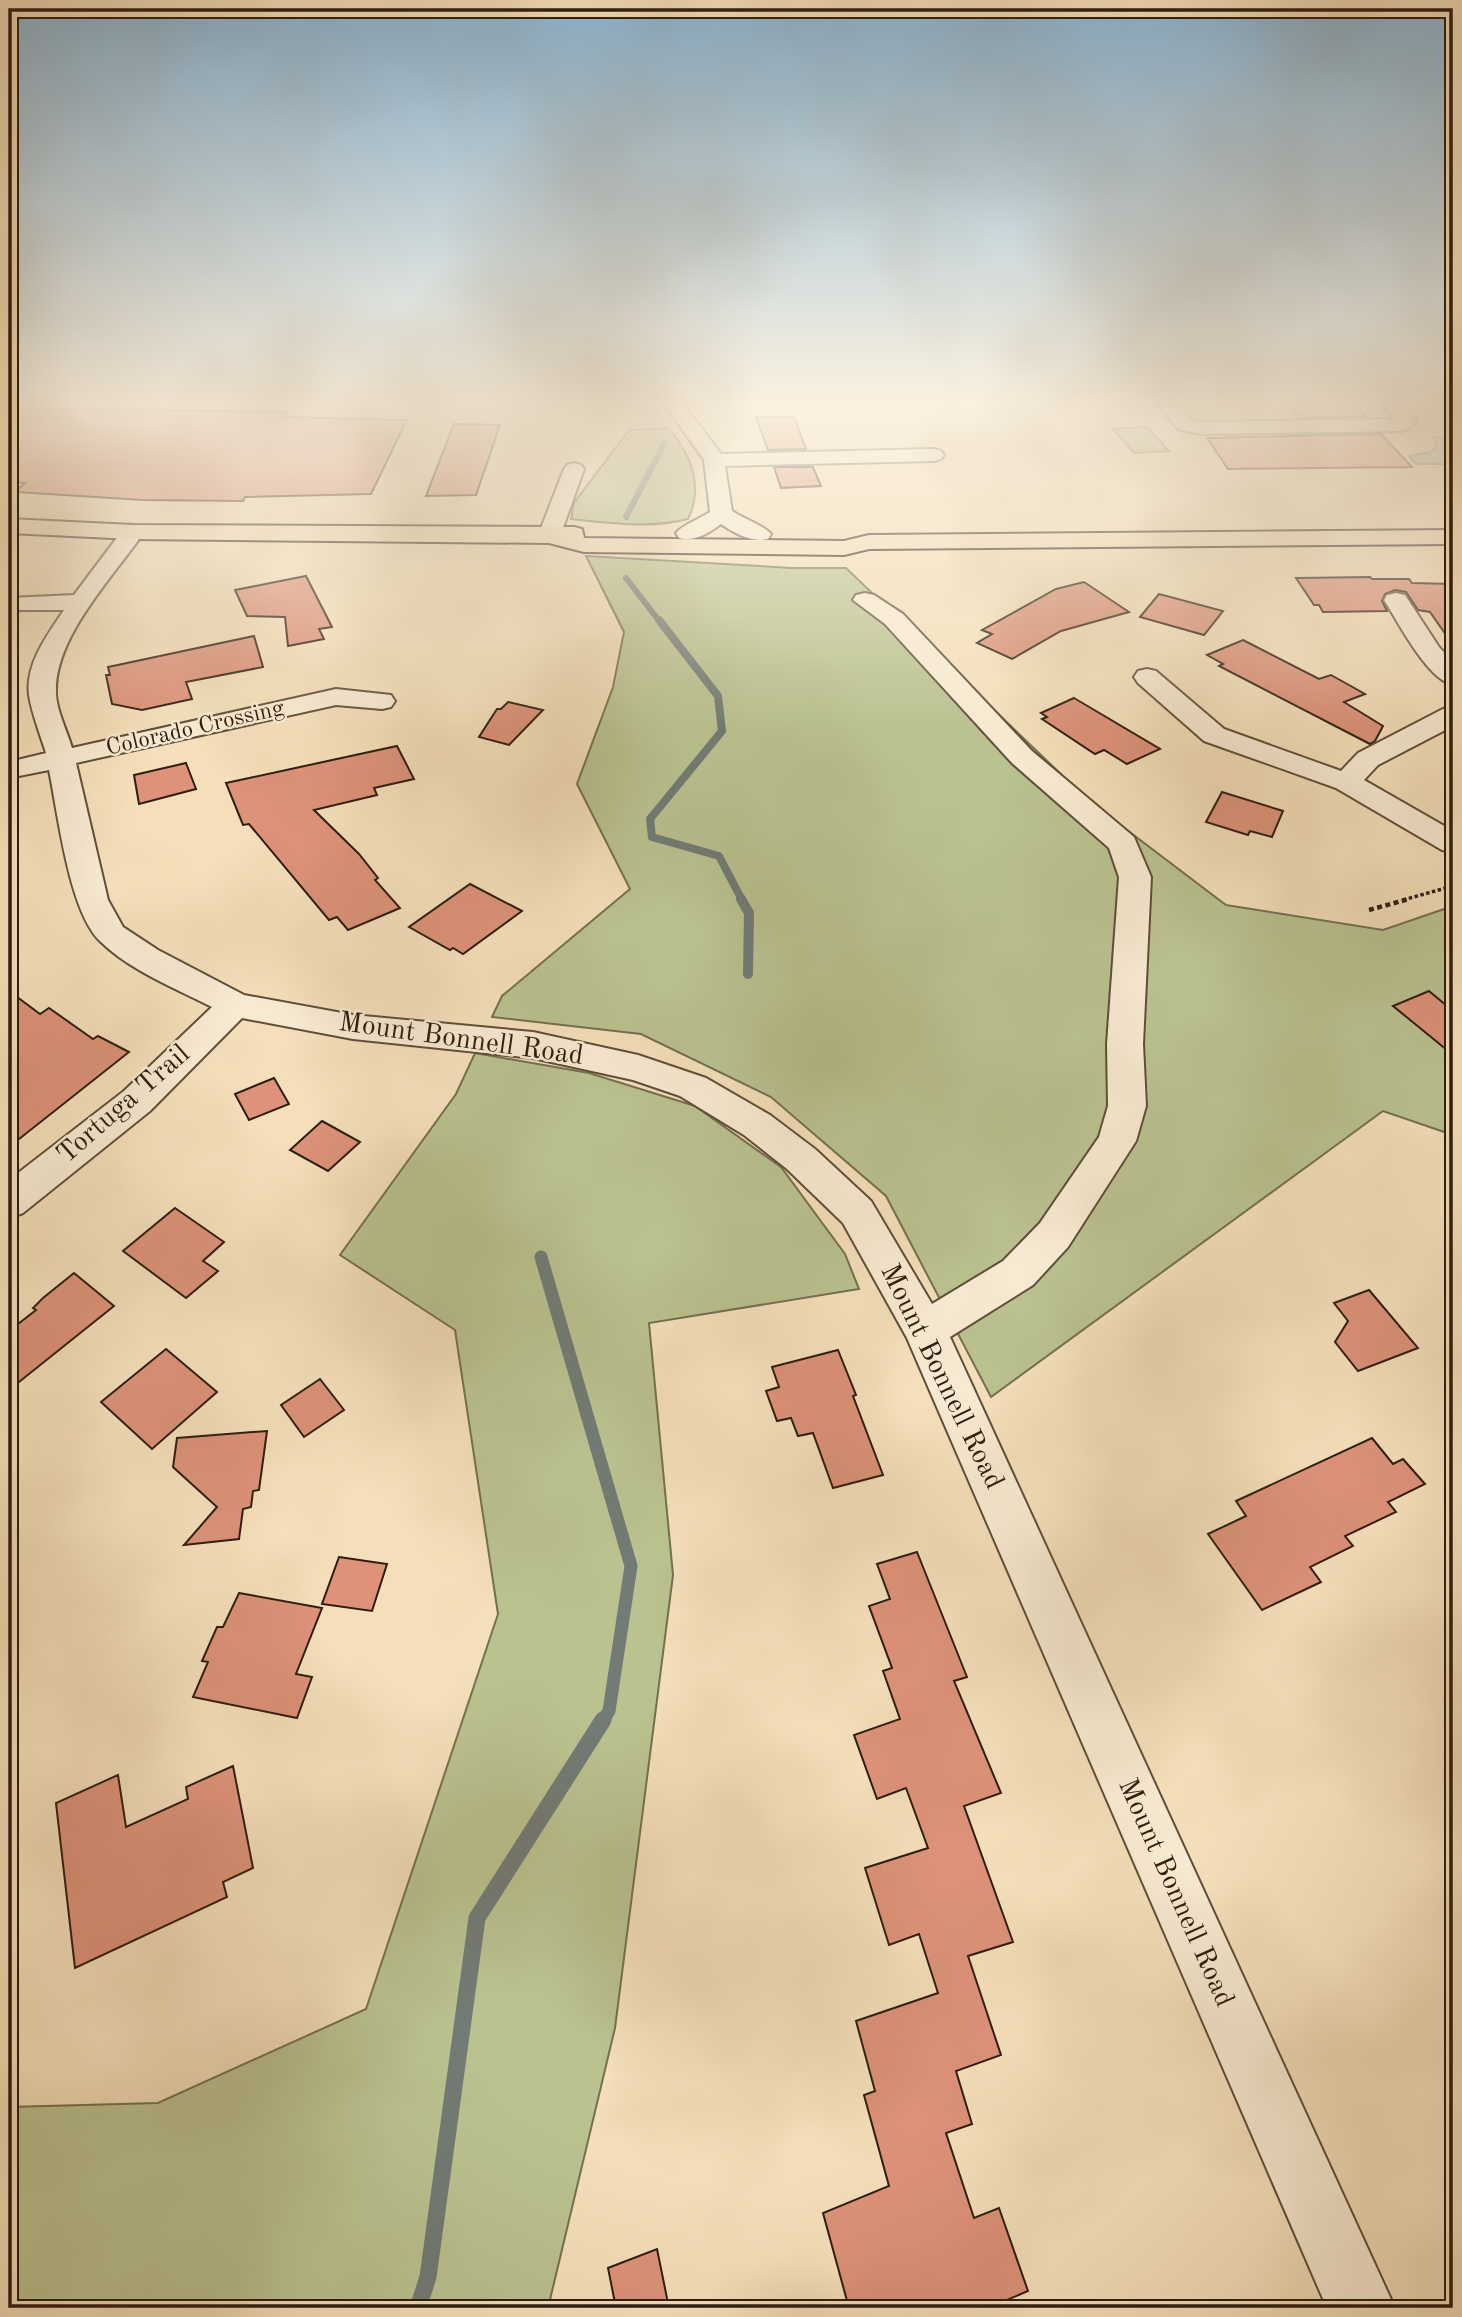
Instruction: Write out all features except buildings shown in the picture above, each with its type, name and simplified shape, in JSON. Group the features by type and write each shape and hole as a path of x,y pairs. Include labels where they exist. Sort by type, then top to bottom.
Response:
{"main road":[{"path":"9,526 133,531 549,536 604,532 838,534 869,542"},
{"path":"549,536 584,545 844,548 869,542 1453,537"}],"street":[{"path":"549,536 557,513"},
{"path":"687,533 701,529 721,514 740,527 760,534"},
{"name":"Mount Bonnell Road","path":"133,531 81,602 54,645 45,668 42,693 61,758 92,900 111,934 146,958 235,1004 353,1027 533,1045 638,1068 693,1087 757,1125 802,1159 857,1212 925,1330 1361,2308"},
{"path":"865,600 894,619 1022,757 1123,844 1135,877 1125,1044 1127,1107 1117,1141 1054,1235 1018,1273 925,1330"},
{"path":"1396,600 1430,652 1453,677"},
{"path":"9,606 18,603 81,602"},
{"path":"1146,677 1214,736 1346,782 1453,843"},
{"name":"Colorado Crossing","path":"9,770 336,697 382,701"},
{"path":"1346,782 1368,759 1453,715"},
{"name":"Tortuga Trail","path":"9,1202 137,1101 235,1004"}],"path":[{"path":"1369,910 1453,886"}],"green space":[{"path":"572,513 690,513 688,519 659,524 571,519"},
{"path":"586,556 792,568 846,568 1090,802 1226,905 1383,930 1453,906 1453,1135 1383,1111 991,1397 886,1196 771,1097 641,1034 492,1017 502,996 630,889 577,784 613,687 624,632"},
{"path":"475,1053 589,1073 695,1106 781,1167 845,1254 859,1289 649,1323 673,1575 615,2028 548,2308 9,2308 9,2107 158,2103 366,2009 498,1614 455,1330 340,1255 456,1094"}],"waterway":[{"path":"626,517 628,513"},
{"path":"626,578 660,622"},
{"path":"659,620 718,696 722,731 650,819 652,837 719,856 742,900"},
{"path":"741,899 749,913 748,974"},
{"path":"541,1257 631,1566 609,1711 602,1722"},
{"path":"418,2308 428,2277 477,1918 603,1720"}]}
